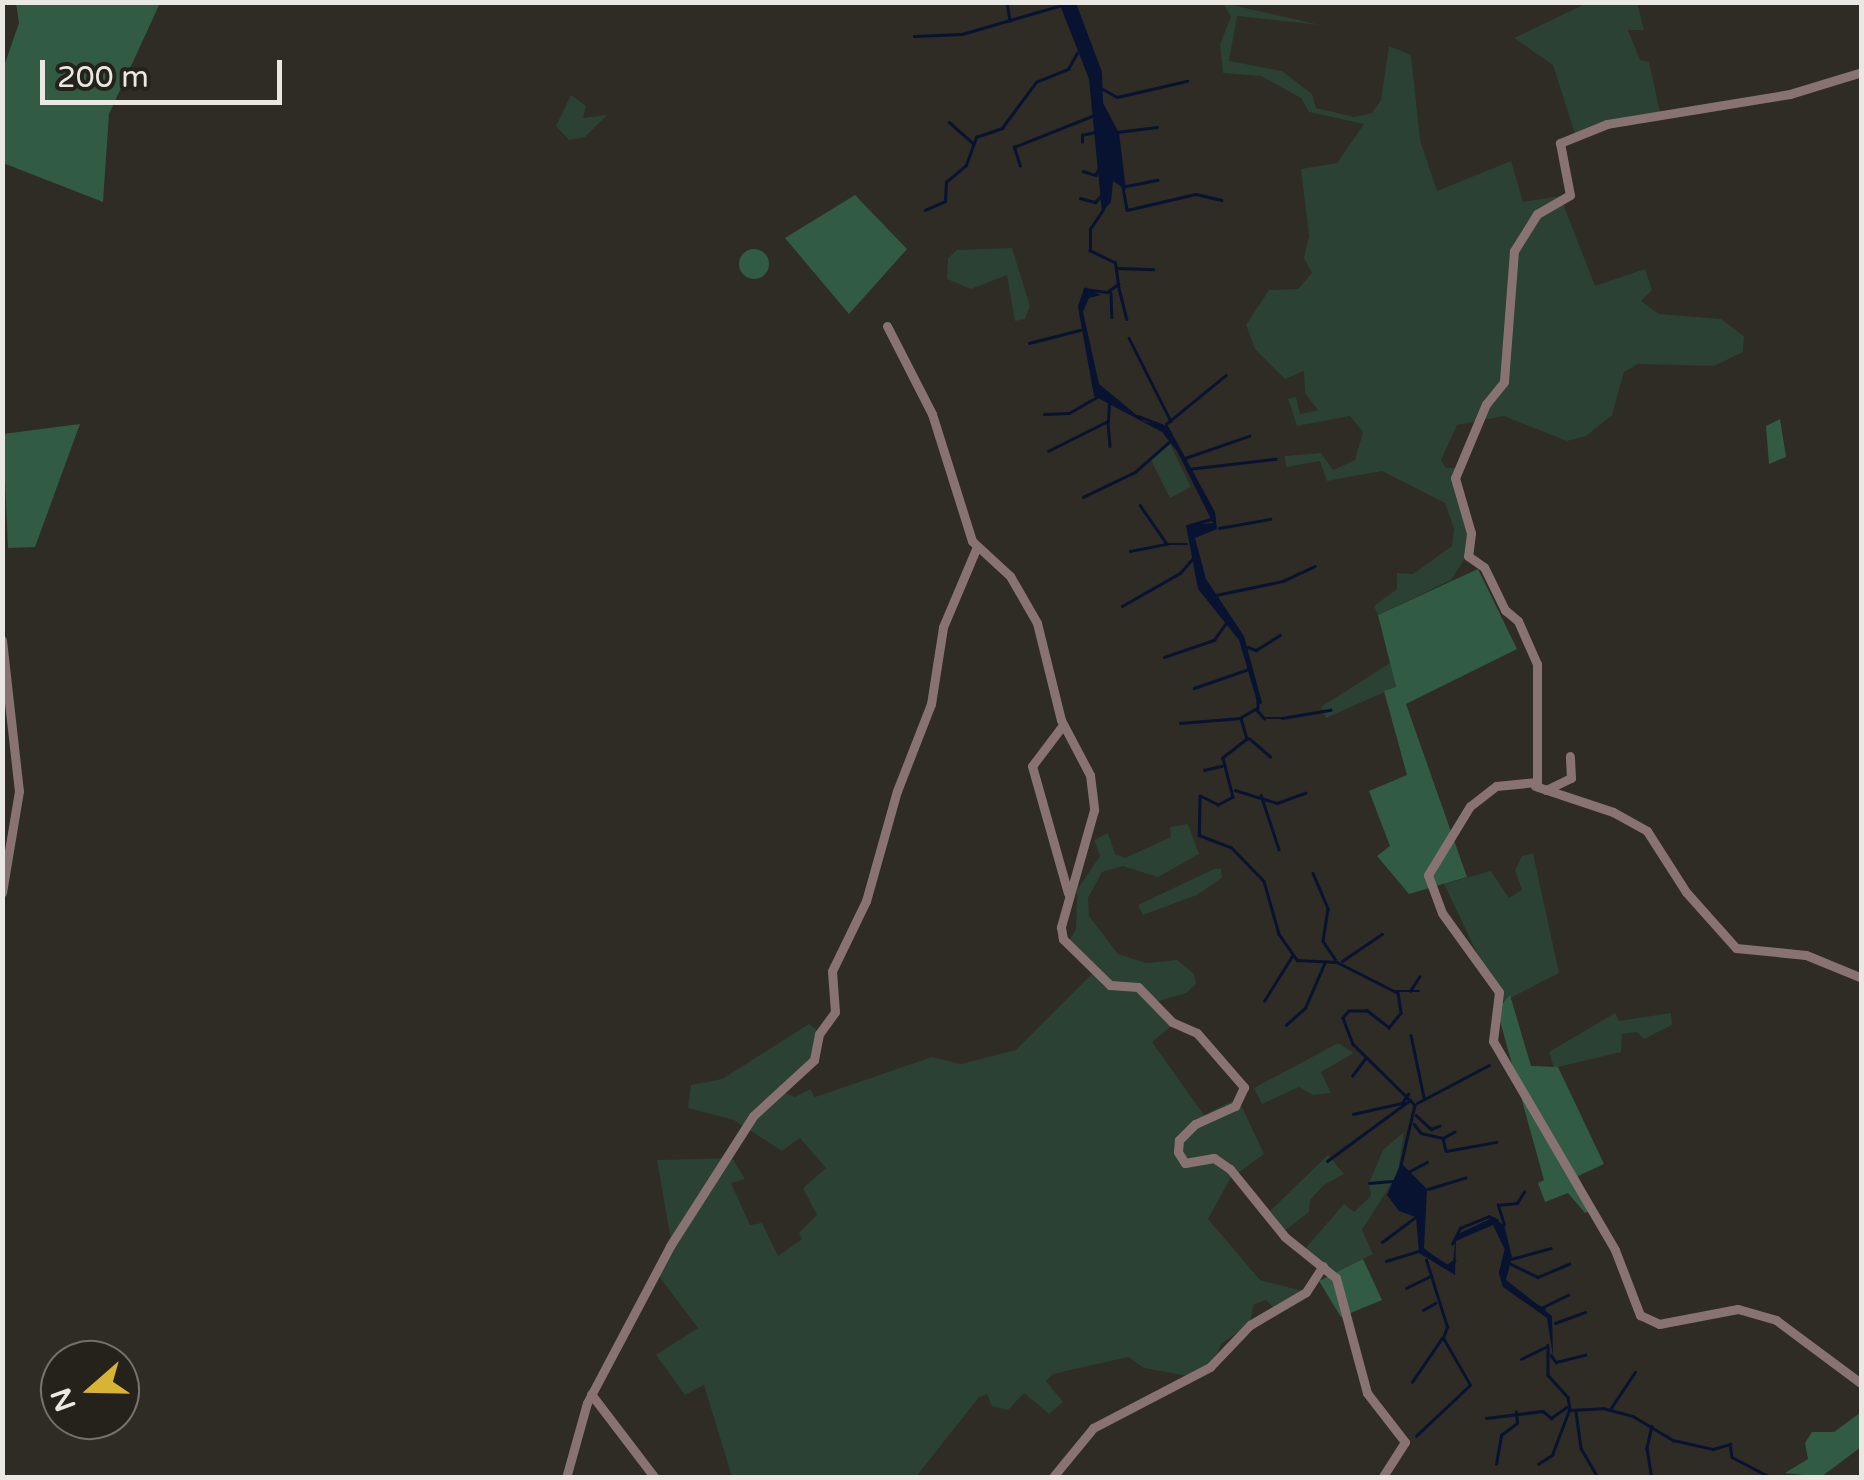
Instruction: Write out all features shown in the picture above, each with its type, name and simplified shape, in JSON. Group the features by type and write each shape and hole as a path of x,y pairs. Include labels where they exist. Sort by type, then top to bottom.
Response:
{"street":[{"path":"1535,786 1541,724 1534,710 1541,689 1537,664 1518,621 1505,610 1484,567 1468,556 1471,533 1455,478 1486,404 1504,382 1514,252 1537,214 1570,195 1560,143 1606,124 1790,94 1862,72"},
{"path":"887,326 932,414 976,549 1010,576 1037,623 1063,725 1090,775 1094,810 1060,926 1066,943 1110,986 1138,987 1172,1022 1196,1033 1244,1087 1236,1106 1200,1120 1180,1140 1182,1161 1222,1162 1285,1237 1323,1266 1338,1284 1372,1404 1405,1442 1382,1478"},
{"path":"566,1478 591,1394 670,1246 750,1120 814,1060 819,1034 838,1003 832,971 866,901 897,790 931,704 943,627 976,549"},
{"path":"2,640 19,791 2,893"},
{"path":"1063,725 1032,766 1069,896"},
{"path":"1546,790 1569,781 1570,756"},
{"path":"1862,978 1817,958 1728,943 1646,830 1614,812 1535,786 1496,786 1470,806 1445,839 1430,884 1442,912 1499,992 1493,1042 1615,1250 1640,1316 1659,1324 1738,1309 1776,1320 1862,1384"},
{"path":"1052,1478 1093,1428 1210,1367 1250,1325 1306,1292 1323,1266"},
{"path":"591,1394 655,1478"}],"green space":[{"path":"16,3 160,3 109,114 103,202 3,163 3,69 19,23"},
{"path":"1223,3 1320,25 1237,16 1229,61 1282,71 1312,94 1316,108 1354,117 1372,113 1381,100 1389,46 1411,55 1420,140 1437,191 1511,161 1523,202 1560,196 1595,286 1645,269 1652,290 1641,301 1659,314 1721,319 1744,336 1743,352 1714,366 1638,364 1624,372 1612,415 1586,436 1567,441 1504,416 1457,425 1441,460 1446,468 1456,468 1471,549 1451,580 1378,615 1374,606 1397,589 1397,573 1413,574 1452,546 1454,529 1445,503 1382,471 1327,481 1320,461 1286,467 1285,456 1321,453 1333,470 1355,460 1363,432 1350,416 1297,426 1288,399 1296,397 1300,414 1318,410 1305,393 1304,371 1285,379 1255,349 1246,325 1269,290 1298,289 1312,273 1304,258 1309,236 1301,169 1337,163 1364,124 1309,112 1301,98 1261,76 1223,73 1220,44 1231,17"},
{"path":"1587,3 1637,3 1644,30 1628,30 1640,60 1649,62 1660,112 1575,134 1553,65 1514,38"},
{"path":"571,95 586,106 583,118 607,115 585,137 569,140 556,126"},
{"path":"855,195 907,249 849,314 785,238"},
{"path":"1012,248 1030,306 1025,319 1015,321 1007,275 971,289 947,279 948,258 957,250"},
{"path":"754,249 765,253 769,264 765,275 754,279 743,275 739,264 743,253"},
{"path":"1780,419 1786,457 1769,464 1766,426"},
{"path":"80,424 35,547 8,548 3,434"},
{"path":"1169,442 1191,487 1170,498 1150,458"},
{"path":"1478,569 1517,649 1406,704 1467,877 1409,894 1377,856 1390,846 1369,791 1407,775 1384,691 1396,687 1378,615"},
{"path":"1390,663 1396,687 1326,718 1321,707"},
{"path":"1188,824 1199,854 1158,877 1123,866 1102,872 1088,898 1089,916 1118,954 1146,963 1177,960 1194,974 1196,984 1186,993 1152,1003 1174,1024 1152,1042 1204,1115 1234,1100 1241,1105 1264,1154 1230,1179 1208,1219 1260,1280 1306,1292 1277,1311 1266,1300 1253,1305 1250,1325 1222,1343 1210,1367 1187,1376 1144,1368 1128,1357 1053,1374 1046,1381 1063,1402 1049,1414 1024,1393 1008,1410 992,1406 987,1394 979,1397 916,1477 732,1477 704,1385 685,1395 656,1355 698,1328 658,1275 672,1246 657,1160 732,1158 745,1179 731,1183 750,1225 762,1223 778,1256 802,1239 799,1233 817,1215 803,1188 826,1168 800,1138 782,1151 734,1120 688,1108 691,1085 722,1079 809,1024 822,1034 819,1048 782,1092 795,1097 810,1089 815,1097 932,1057 961,1064 1016,1050 1095,971 1068,943 1076,929 1077,890 1100,856 1094,840 1108,833 1115,854 1125,858 1171,837 1170,827"},
{"path":"1533,853 1559,973 1501,1003 1444,884 1491,871 1509,898 1522,890 1515,870 1522,856"},
{"path":"1221,869 1222,878 1197,895 1143,915 1138,905"},
{"path":"1510,995 1531,1066 1558,1067 1604,1164 1578,1176 1594,1209 1585,1213 1568,1193 1545,1202 1538,1183 1544,1180 1497,1010"},
{"path":"1615,1013 1619,1021 1671,1013 1672,1025 1644,1039 1637,1032 1622,1034 1621,1052 1554,1068 1549,1052"},
{"path":"1338,1043 1354,1053 1321,1072 1331,1093 1313,1095 1299,1087 1262,1104 1254,1088"},
{"path":"1404,1132 1398,1173 1362,1230 1373,1254 1333,1274 1303,1251 1344,1204 1354,1212 1371,1196 1369,1183 1383,1150"},
{"path":"1328,1155 1344,1174 1324,1185 1310,1200 1309,1212 1283,1232 1269,1212"},
{"path":"1363,1259 1382,1300 1341,1317 1319,1281"},
{"path":"1861,1412 1861,1447 1821,1477 1785,1473 1808,1459 1805,1443 1812,1432 1834,1432"}],"water":[{"path":"1076,3 1102,72 1103,103 1119,133 1126,190 1113,181 1111,202 1102,212 1089,79 1060,5"},
{"path":"1087,289 1101,295 1089,298 1083,312 1099,384 1145,422 1168,426 1215,512 1217,529 1195,538 1206,579 1244,636 1262,703 1258,705 1239,640 1198,589 1186,525 1213,523 1177,451 1162,432 1094,396 1078,307"},
{"path":"1401,1163 1427,1189 1424,1248 1447,1268 1453,1263 1456,1235 1492,1218 1504,1225 1512,1257 1506,1280 1552,1316 1553,1356 1547,1318 1503,1287 1499,1274 1505,1250 1493,1225 1456,1241 1455,1275 1419,1253 1416,1217 1399,1211 1387,1195"}],"waterway":[{"path":"1007,2 1010,21"},
{"path":"914,36 962,34 1062,5"},
{"path":"925,210 945,201 946,182 966,165 976,137 1002,128 1036,82 1068,69 1077,53"},
{"path":"1101,88 1117,97 1187,81"},
{"path":"1020,166 1014,147 1092,116"},
{"path":"949,122 973,143"},
{"path":"1117,132 1157,127"},
{"path":"1082,142 1082,135 1099,131"},
{"path":"1083,171 1095,175 1103,161"},
{"path":"1126,186 1157,180"},
{"path":"1123,187 1127,210 1196,194 1221,200"},
{"path":"1080,198 1095,202 1103,194"},
{"path":"1079,306 1085,289 1107,292 1118,284 1115,263 1090,251 1090,229 1103,210"},
{"path":"1117,268 1153,269"},
{"path":"1118,284 1127,319"},
{"path":"1111,293 1112,317"},
{"path":"1029,343 1080,330"},
{"path":"1129,338 1171,421"},
{"path":"1166,424 1226,375"},
{"path":"1105,393 1119,402"},
{"path":"1044,414 1069,413 1097,397"},
{"path":"1048,451 1108,421 1109,404"},
{"path":"1138,416 1162,425"},
{"path":"1108,423 1110,446"},
{"path":"1185,458 1249,436"},
{"path":"1083,497 1135,472 1169,442"},
{"path":"1188,469 1275,459"},
{"path":"1140,505 1167,544 1187,544"},
{"path":"1190,525 1214,518"},
{"path":"1219,528 1270,519"},
{"path":"1130,551 1167,544"},
{"path":"1122,606 1180,573 1194,557"},
{"path":"1216,595 1283,581 1315,566"},
{"path":"1164,657 1214,640 1225,624"},
{"path":"1248,647 1256,650 1280,635"},
{"path":"1194,688 1249,669"},
{"path":"1258,699 1258,708 1241,718 1247,739 1223,758 1233,797 1218,805 1200,796 1199,835 1231,847 1264,881 1279,934 1297,960 1337,962 1398,993 1401,1013 1389,1028 1367,1011 1349,1011 1343,1018 1353,1044 1415,1105 1401,1165"},
{"path":"1257,710 1264,718 1330,710"},
{"path":"1180,723 1241,718"},
{"path":"1249,738 1270,756"},
{"path":"1204,770 1222,766"},
{"path":"1235,790 1277,803 1305,793"},
{"path":"1261,795 1279,849"},
{"path":"1313,873 1328,909 1323,941 1335,959"},
{"path":"1342,961 1382,934"},
{"path":"1264,1001 1292,956"},
{"path":"1286,1025 1305,1008 1324,964"},
{"path":"1410,991 1419,977"},
{"path":"1396,991 1419,991"},
{"path":"1411,1035 1424,1097"},
{"path":"1352,1076 1365,1059"},
{"path":"1417,1103 1489,1065"},
{"path":"1353,1114 1402,1103 1408,1094"},
{"path":"1327,1161 1410,1100"},
{"path":"1416,1115 1431,1129 1439,1126"},
{"path":"1414,1124 1421,1133 1443,1138 1446,1151 1496,1142"},
{"path":"1443,1138 1454,1132"},
{"path":"1410,1171 1427,1162"},
{"path":"1428,1189 1465,1178"},
{"path":"1369,1183 1392,1181"},
{"path":"1504,1225 1498,1205 1517,1203 1524,1192"},
{"path":"1382,1242 1417,1216"},
{"path":"1452,1244 1460,1228 1489,1216 1497,1220"},
{"path":"1511,1259 1551,1248"},
{"path":"1386,1261 1418,1251"},
{"path":"1500,1272 1505,1252"},
{"path":"1428,1253 1447,1266 1454,1261"},
{"path":"1416,1436 1470,1385 1443,1338 1447,1327 1426,1260"},
{"path":"1509,1263 1538,1277 1569,1264"},
{"path":"1406,1288 1431,1276"},
{"path":"1543,1307 1568,1295"},
{"path":"1521,1297 1544,1309"},
{"path":"1423,1310 1435,1303"},
{"path":"1555,1323 1585,1312"},
{"path":"1412,1382 1442,1338"},
{"path":"1548,1345 1548,1375 1568,1397 1570,1410 1603,1408 1633,1416 1673,1440 1713,1449 1730,1444 1732,1457 1772,1478"},
{"path":"1521,1359 1546,1347"},
{"path":"1551,1355 1556,1362 1585,1355"},
{"path":"1611,1408 1635,1372"},
{"path":"1486,1418 1543,1411 1551,1418 1567,1407"},
{"path":"1538,1464 1552,1455 1569,1410"},
{"path":"1496,1464 1501,1435 1517,1423 1516,1412"},
{"path":"1576,1412 1581,1448 1598,1478"},
{"path":"1652,1426 1647,1448 1652,1478"}]}
